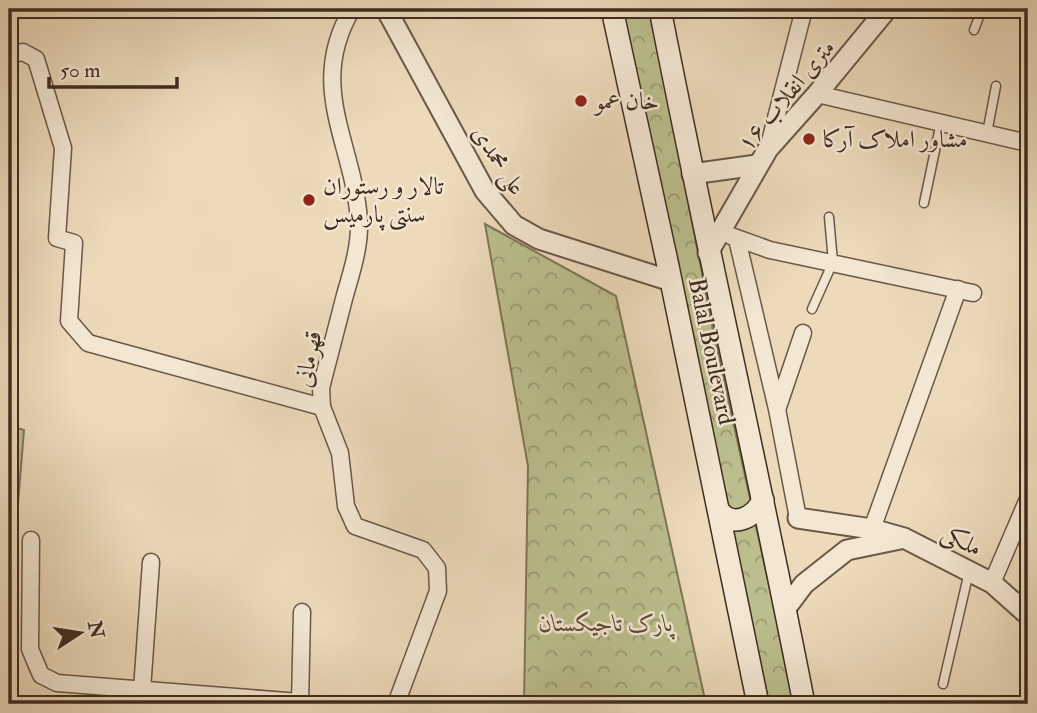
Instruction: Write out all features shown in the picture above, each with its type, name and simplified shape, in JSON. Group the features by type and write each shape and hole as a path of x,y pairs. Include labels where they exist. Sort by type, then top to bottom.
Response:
{"main road":[{"name":"Balal Boulevard","path":"612,9 758,704"},
{"name":"Balal Boulevard","path":"660,9 708,253 786,608 804,704"},
{"path":"719,512 724,518 741,520 755,514 763,500"}],"street":[{"name":"قهرمانی","path":"352,9 342,26 332,54 332,81 336,124 359,221 358,248 321,388 322,407 340,453 346,506 355,526 423,550 437,568 438,590 396,704"},
{"name":"علی محمدی","path":"386,9 485,191 514,225 539,239 671,281"},
{"path":"692,174 762,157 804,9"},
{"name":"۱۶ متری انقلاب","path":"708,253 729,235 762,157 887,9"},
{"path":"9,55 23,52 36,59 63,148 57,238 74,243 69,321 88,343 322,407"},
{"path":"817,94 1028,143"},
{"path":"729,235 770,250 966,291 872,529"},
{"path":"729,235 777,409 798,519"},
{"path":"777,409 803,333"},
{"path":"992,583 1028,499"},
{"name":"ملکی","path":"798,519 872,529 904,538 992,583 1028,615"},
{"name":"ملکی","path":"786,608 804,584 847,550 904,538"},
{"path":"31,540 30,649 41,675 57,683 300,703 302,612"},
{"path":"142,690 150,562"}],"lane":[{"path":"974,30 982,9"},
{"path":"987,133 996,86"},
{"path":"924,203 941,122"},
{"path":"812,309 832,262 830,217"},
{"path":"943,684 969,572"}],"green space":[{"path":"622,9 651,9 712,325 795,704 769,704"},
{"name":"پارک تاجیکستان","path":"485,224 616,296 706,704 524,704 528,466"},
{"path":"9,426 24,430 13,565 9,564"}],"place":[{"name":"خان عمو","path":"581,101"},
{"name":"مشاور املاک آرکا","path":"809,139"},
{"name":"تالار و رستوران سنتی پارمیس","path":"309,200"}]}
